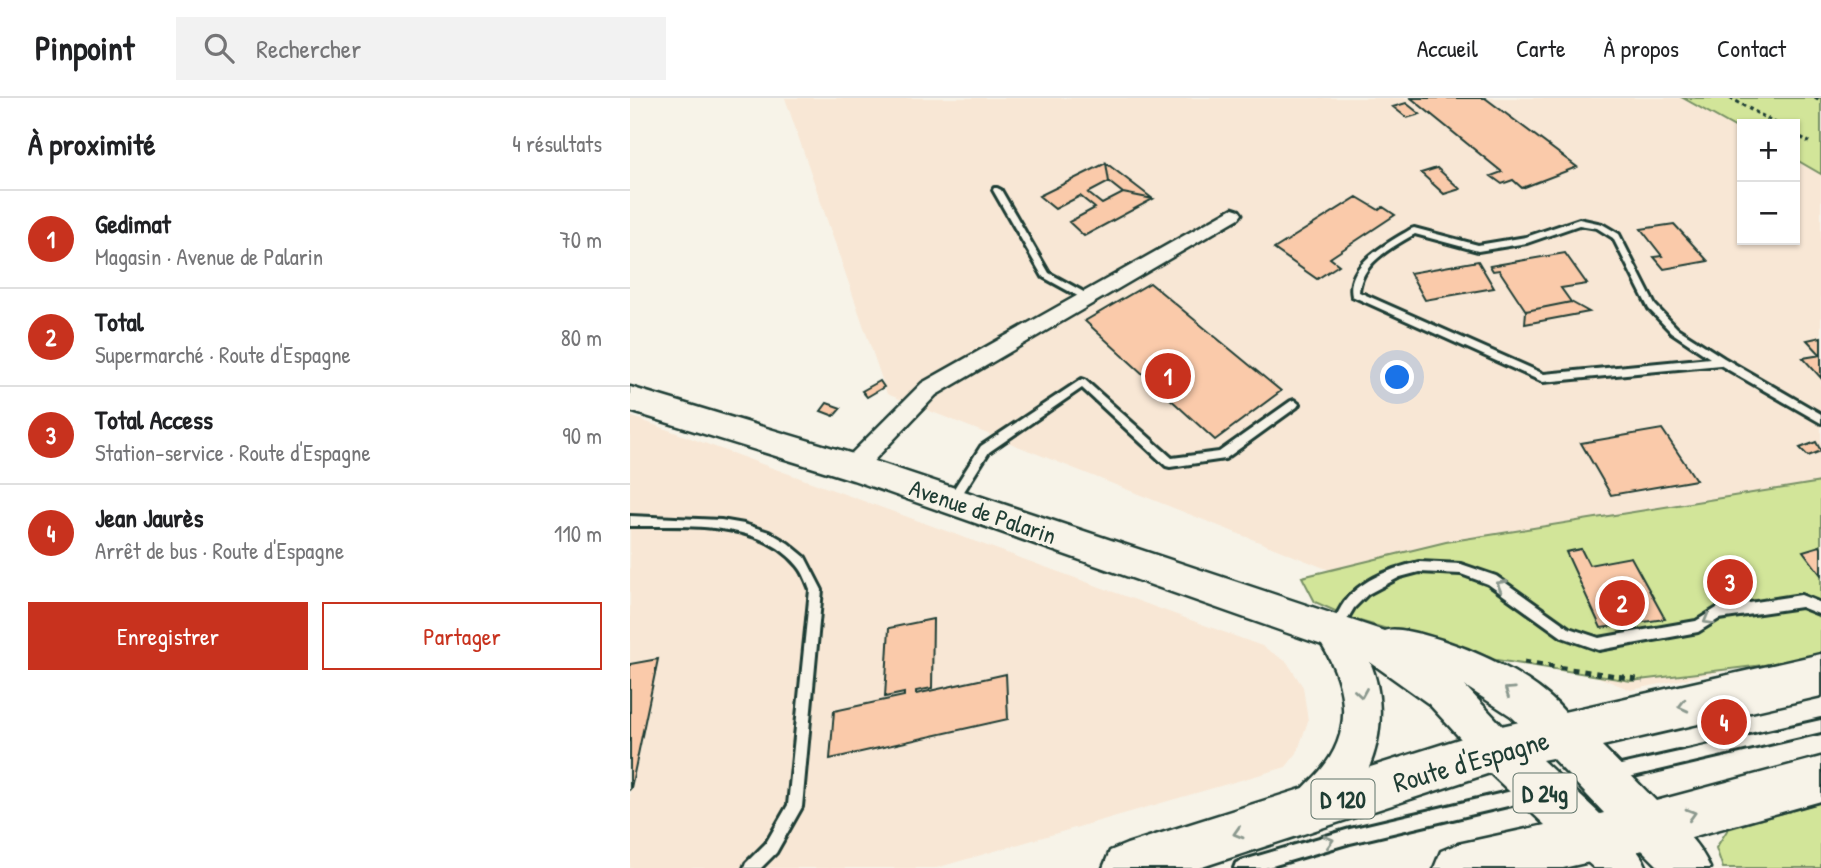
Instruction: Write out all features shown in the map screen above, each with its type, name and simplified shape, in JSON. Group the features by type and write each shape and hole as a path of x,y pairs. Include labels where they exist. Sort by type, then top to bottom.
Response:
{"main road":[{"name":"Avenue de Palarin","path":"630,399 853,467 1377,646 1402,660 1451,695 1497,749"},
{"path":"1292,816 1314,805 1332,790 1357,749 1363,726 1361,685 1355,665 1334,631"},
{"name":"Avenue de Palarin","path":"1377,646 1422,650 1477,671 1535,709 1561,736"},
{"name":"Route d'Espagne","path":"1128,868 1497,749 1821,675"},
{"path":"1561,736 1595,779 1648,826 1689,868"},
{"name":"D 24g","path":"1497,749 1549,790 1592,838"},
{"path":"1458,868 1648,826 1821,779"},
{"path":"1592,838 1626,868"}],"street":[{"path":"853,467 929,389 1233,214"}],"lane":[{"path":"996,190 1046,275 1088,298"},
{"path":"1721,361 1544,378 1355,294 1353,284 1358,274 1390,245 1414,231 1478,248 1527,240 1580,222 1600,226 1616,236 1652,307 1674,330 1721,361 1821,419"},
{"path":"952,500 985,449 1082,383 1170,463 1221,456 1294,404"},
{"path":"630,521 732,525 772,538 802,561 816,590 795,807 771,848 751,868"},
{"path":"1334,631 1344,612 1364,590 1398,572 1419,567 1461,569 1492,580 1566,633 1599,644 1698,626 1717,614 1728,612 1801,601 1821,609"},
{"path":"1595,779 1821,726"},
{"path":"1241,868 1350,836 1549,790"}],"path":[{"path":"1730,98 1768,119"},
{"path":"1815,98 1821,101"},
{"path":"1800,137 1809,142"},
{"path":"1514,660 1649,680"}],"shaded area":[{"path":"785,98 1681,98 1737,128 1737,245 1800,245 1800,162 1821,174 1821,651 1631,690 887,394"},
{"path":"630,416 1262,646 1287,662 1303,687 1308,721 1297,753 1286,767 936,868 630,868"}],"green space":[{"path":"1683,98 1821,98 1821,174 1800,162 1800,119 1737,119 1737,128"},
{"path":"1821,482 1821,658 1631,681 1490,659 1353,619 1315,602 1302,577 1446,542"},
{"path":"1821,802 1821,868 1723,868 1716,848 1728,829"}],"building":[{"path":"1411,98 1485,98 1577,167 1522,188 1513,180 1502,184 1491,176 1502,172"},
{"path":"1406,103 1420,114 1407,118 1393,107"},
{"path":"1106,163 1109,182 1088,193 1102,204 1123,193 1153,199 1084,236 1069,222 1095,208 1080,196 1055,209 1039,196"},
{"path":"1106,163 1153,199 1123,193 1109,182"},
{"path":"1437,168 1460,189 1444,194 1421,173"},
{"path":"1357,197 1379,210 1383,207 1395,215 1330,258 1339,265 1317,279 1274,249"},
{"path":"1674,224 1708,261 1664,269 1654,257 1662,256 1641,229"},
{"path":"1565,253 1587,284 1561,288 1571,302 1526,311 1499,270 1493,271 1490,266"},
{"path":"1478,261 1494,288 1425,300 1410,273"},
{"path":"1150,283 1281,391 1215,440 1085,321"},
{"path":"1571,302 1589,312 1525,324 1526,311"},
{"path":"1821,337 1821,355 1807,340"},
{"path":"1821,355 1821,378 1803,358"},
{"path":"880,381 884,387 867,397 862,391"},
{"path":"827,403 841,408 834,416 821,411"},
{"path":"1662,429 1696,480 1611,495 1581,443"},
{"path":"1816,442 1821,451 1808,456 1800,448"},
{"path":"1820,546 1821,548 1821,575 1803,551"},
{"path":"1581,549 1589,565 1631,557 1665,619 1601,628 1566,552"},
{"path":"933,619 932,688 916,691 916,694 1006,674 1008,719 830,759 834,711 904,696 904,693 885,697 889,628"},
{"path":"658,659 631,788 630,789 630,664"}],"place":[{"name":"Gedimat","path":"1168,376"},
{"name":"Total Access","path":"1730,582"},
{"name":"Total","path":"1622,603"},
{"name":"Jean Jaurès","path":"1724,722"}]}
